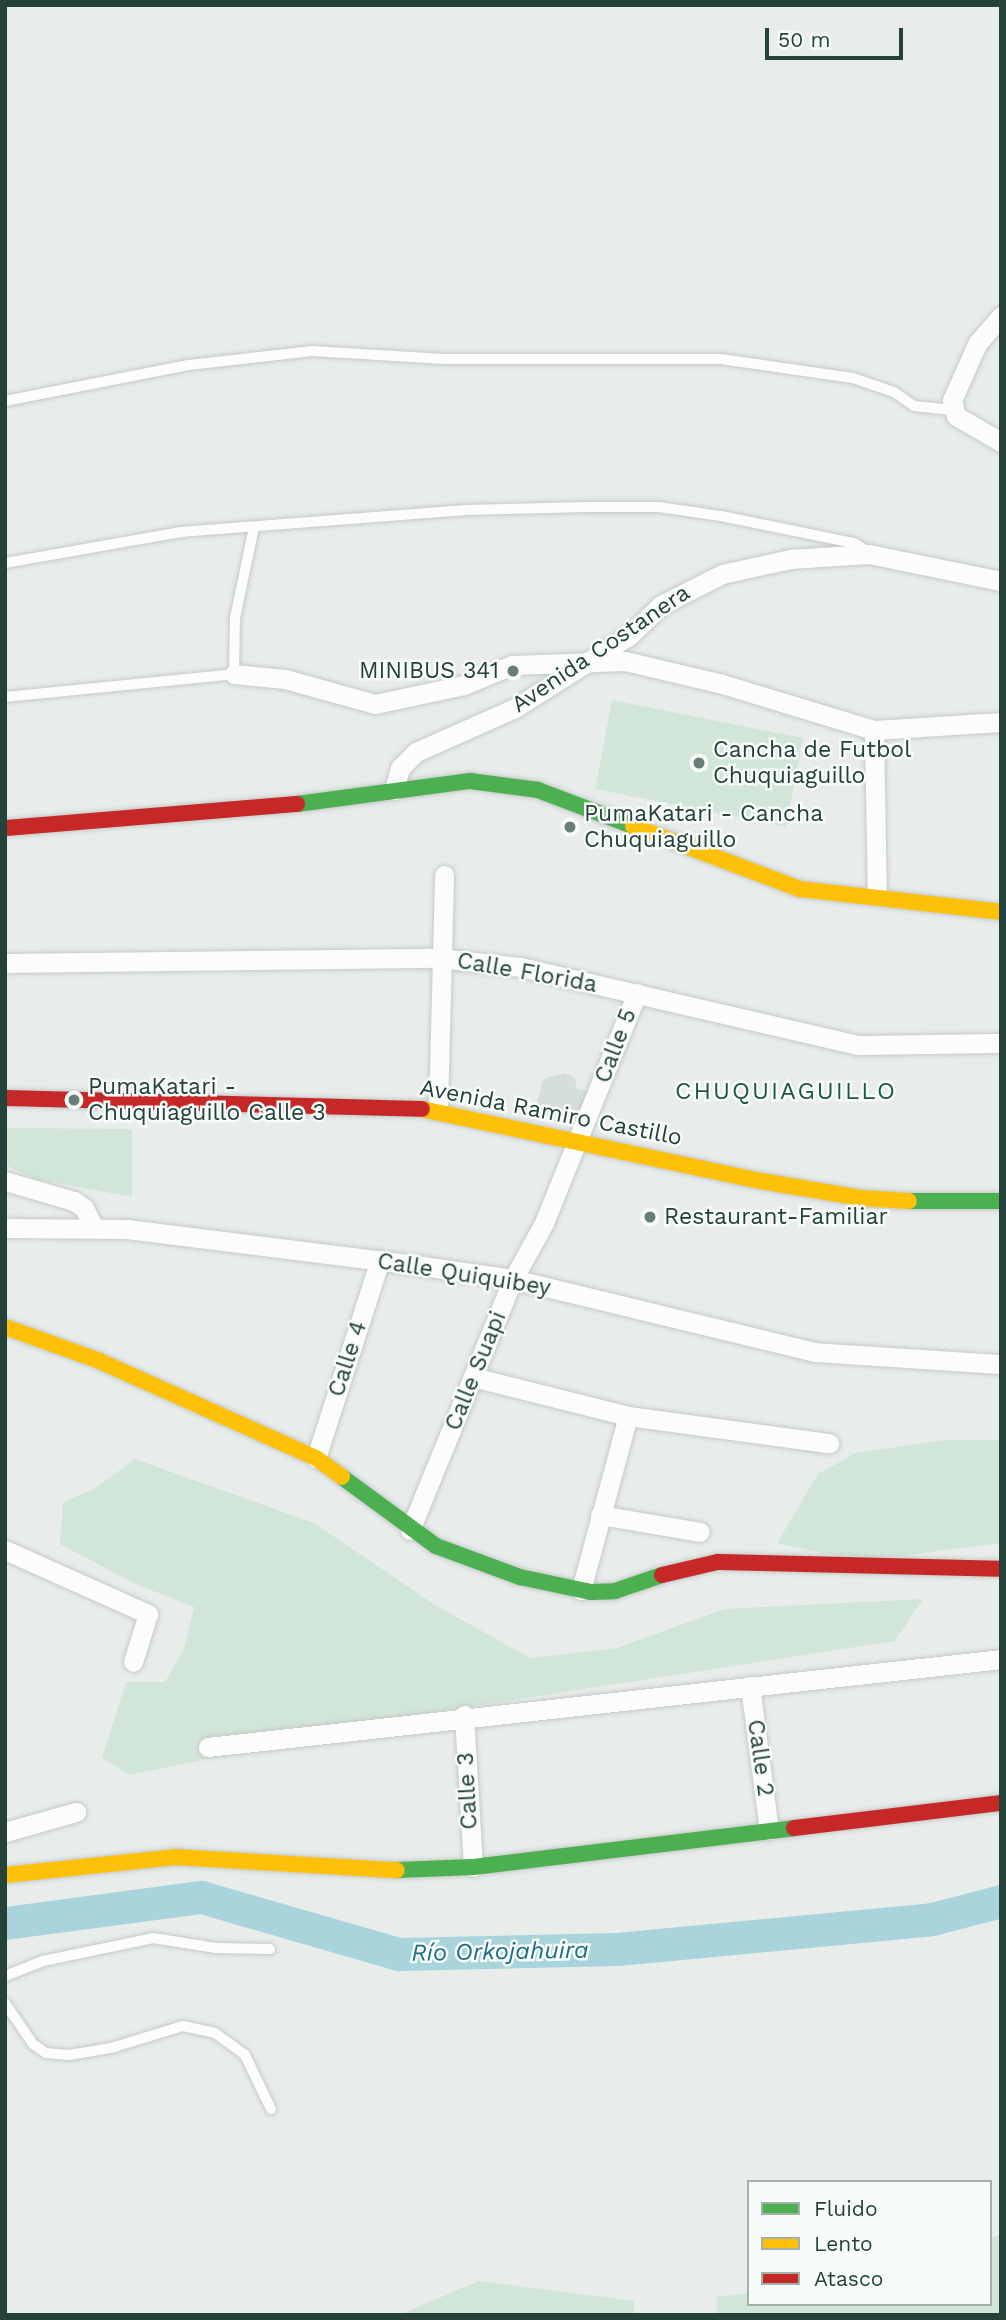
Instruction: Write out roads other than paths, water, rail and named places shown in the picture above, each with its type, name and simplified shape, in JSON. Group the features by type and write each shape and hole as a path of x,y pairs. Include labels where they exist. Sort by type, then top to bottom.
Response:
{"main road":[{"path":"5,828 301,804 470,781 538,790 800,889 1001,912"},
{"name":"Avenida Ramiro Castillo","path":"5,1098 438,1109 579,1137 761,1181 861,1198 950,1204 1001,1201"},
{"path":"5,1327 97,1360 316,1458 358,1486 410,1530 475,1562 581,1590 615,1591 675,1569 718,1562 1001,1569"},
{"path":"5,1875 175,1857 402,1870 473,1867 1001,1803"}],"street":[{"path":"1001,316 978,342 952,400 953,410 1001,442"},
{"name":"Avenida Costanera","path":"394,790 400,768 416,752 515,708 631,635 661,605 722,574 790,559 869,554 1001,581"},
{"path":"234,674 285,679 376,704 464,685 512,665 582,666 625,662 730,686 874,730 1001,722"},
{"path":"874,730 877,896"},
{"path":"438,1109 439,958 444,875"},
{"name":"Calle Florida","path":"5,963 439,958 520,967 857,1045 1001,1043"},
{"name":"Calle 5","path":"579,1137 637,993"},
{"name":"Calle Suapi","path":"410,1530 513,1279 544,1223 579,1137"},
{"path":"5,1181 74,1201 84,1208 94,1228"},
{"name":"Calle Quiquibey","path":"5,1228 94,1228 380,1260 513,1279 814,1352 1001,1364"},
{"name":"Calle 4","path":"316,1458 380,1260"},
{"path":"474,1377 628,1416 829,1443"},
{"path":"581,1590 628,1416"},
{"path":"600,1515 700,1532"},
{"path":"5,1550 148,1614 133,1662"},
{"path":"208,1746 464,1715 1001,1659"},
{"name":"Calle 2","path":"750,1686 769,1830"},
{"name":"Calle 3","path":"464,1715 473,1867"},
{"path":"5,1832 76,1812"}],"lane":[{"path":"5,401 189,365 312,351 444,359 721,359 853,378 894,392 914,406 953,410"},
{"path":"5,563 180,531 466,510 659,508 854,543 869,554"},
{"path":"5,697 234,674 235,618 254,527"},
{"path":"5,1976 43,1961 153,1938 270,1950"},
{"path":"5,2003 33,2044 46,2053 69,2055 111,2048 183,2025 215,2033 245,2056 271,2109"}],"waterway":[{"name":"Río Orkojahuira","path":"5,1923 201,1897 399,1954 617,1949 932,1919 1001,1901"}],"place":[{"name":"MINIBUS 341","path":"513,671"},
{"name":"Cancha de Futbol Chuquiaguillo","path":"699,763"},
{"name":"PumaKatari - Cancha Chuquiaguillo","path":"570,827"},
{"name":"PumaKatari - Chuquiaguillo Calle 3","path":"74,1100"},
{"name":"Restaurant-Familiar","path":"650,1217"}],"district":[{"name":"CHUQUIAGUILLO","path":"786,1092"}]}
